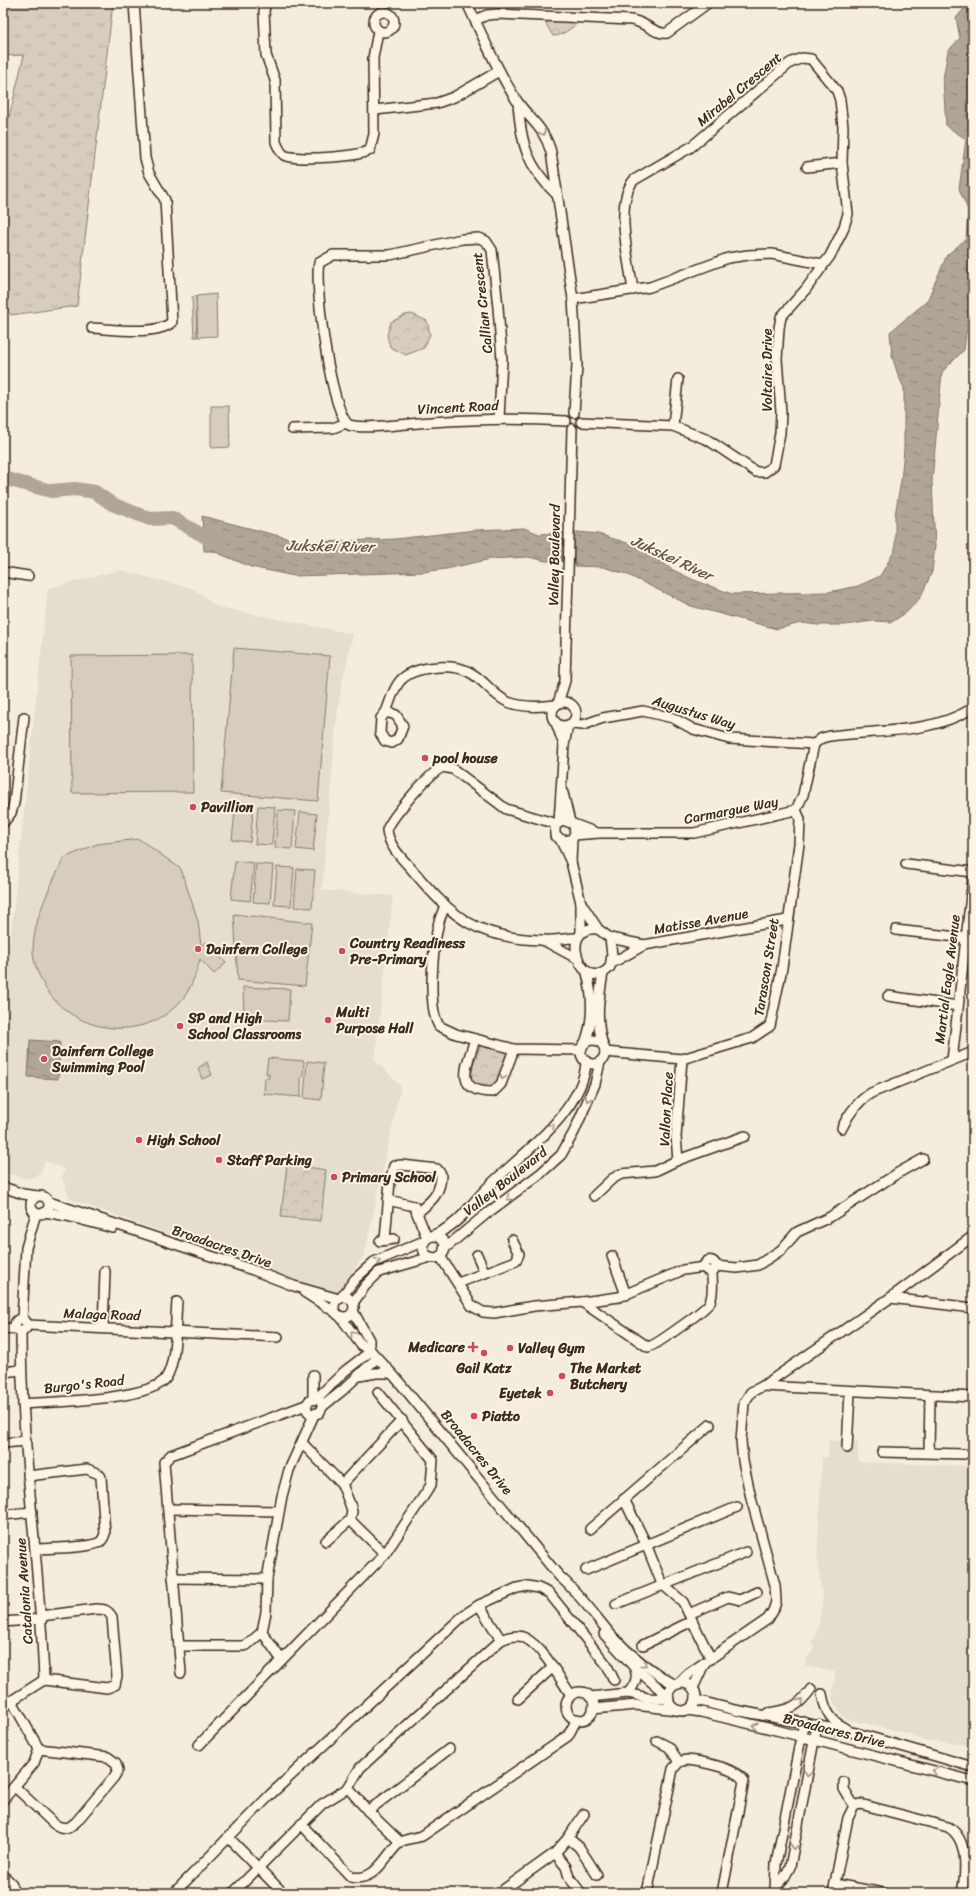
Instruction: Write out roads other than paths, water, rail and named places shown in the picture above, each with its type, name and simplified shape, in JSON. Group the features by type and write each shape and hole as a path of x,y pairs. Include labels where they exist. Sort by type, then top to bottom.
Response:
{"street":[{"path":"92,328 147,330 169,324 173,319 165,200 150,172 145,158 134,3"},
{"path":"266,3 264,11 266,55 275,80 276,142 278,149 284,154 300,158 355,155 368,152 372,146 373,140 375,110 373,58 378,31"},
{"path":"467,3 499,71 518,103 540,129 549,143 554,165 557,195 564,226 573,299 577,365 574,414"},
{"path":"475,20 488,15 498,14 631,20 646,24 656,32 667,33 708,3"},
{"name":"Mirabel Crescent","path":"633,290 624,205 630,185 634,180 691,147 796,59 802,58 811,59 837,91 840,100 843,127 842,163 848,214 837,243 822,264"},
{"path":"375,110 437,102 460,94 499,71"},
{"path":"518,103 521,135 530,161 541,179 557,195"},
{"path":"807,167 842,163"},
{"name":"Callian Crescent","path":"349,425 330,375 326,353 318,279 319,263 333,255 390,254 474,238 479,238 489,244 494,264 502,360 499,418"},
{"path":"573,299 633,290 663,283 728,258 748,255 772,254 822,264"},
{"name":"Voltaire Drive","path":"581,422 673,426 708,440 756,472 764,472 771,469 776,460 780,433 781,412 777,348 781,317 806,289 822,264"},
{"path":"673,426 678,378"},
{"path":"574,414 578,416 581,422 579,427 572,429 567,426 566,421 567,417 574,414"},
{"name":"Vincent Road","path":"292,429 499,418 566,421"},
{"name":"Valley Boulevard","path":"570,704 565,681 572,429"},
{"path":"3,572 28,576"},
{"path":"386,712 398,683 403,678 417,671 454,667 470,672 506,701 535,707 554,718 561,726 570,725"},
{"name":"Valley Boulevard","path":"557,704 565,681"},
{"path":"535,707 564,702 570,704 576,712 592,721"},
{"path":"557,704 554,718 564,745"},
{"name":"Augustus Way","path":"570,725 583,725 592,721 644,711 673,718 693,729 729,739 814,744 822,738 830,736 893,732 925,727 948,720 973,708"},
{"path":"554,833 558,823 562,790 564,745 576,712"},
{"path":"3,823 11,813 14,803 24,717"},
{"path":"796,810 803,795 814,744"},
{"path":"572,823 563,820 558,823 536,819 506,809 453,769 443,767 436,770 419,788 393,819 388,830 392,846 445,905 464,922 491,934 515,938 543,940 579,935 586,929 598,929"},
{"path":"562,790 572,823 572,862 581,903 578,959 581,967 587,973 592,998 592,1015 583,1047 586,1061 592,1064 600,1062 604,1048 598,1028 599,998 604,973 612,963 610,938 598,929 581,903"},
{"name":"Carmargue Way","path":"573,837 599,833 694,833 796,810"},
{"name":"Tarascon Street","path":"604,1048 682,1059 752,1038 770,1026 782,968 787,920 799,844 800,819 796,810"},
{"path":"536,819 554,833 561,841 572,862"},
{"name":"Carmargue Way","path":"572,823 599,833"},
{"path":"561,841 568,841 573,837"},
{"path":"906,864 973,872"},
{"name":"Martial Eagle Avenue","path":"952,1060 958,1006 968,958 966,938 973,878"},
{"path":"445,905 438,926 432,984 433,1011 439,1026 456,1034 514,1049 583,1047 592,1040 600,1042 604,1048"},
{"name":"Matisse Avenue","path":"612,963 644,945 787,920"},
{"path":"896,930 966,938"},
{"name":"Matisse Avenue","path":"610,938 644,945"},
{"path":"543,940 578,959"},
{"path":"587,973 604,973"},
{"path":"888,996 958,1006"},
{"path":"475,1039 464,1074 468,1083 481,1090 493,1092 499,1087 514,1049"},
{"path":"842,1128 864,1097 973,1052"},
{"name":"Vallon Place","path":"678,1160 676,1137 682,1059"},
{"name":"Valley Boulevard","path":"340,1298 360,1274 374,1262 414,1247 427,1238 455,1224 488,1186 543,1137 560,1117 581,1083 586,1061"},
{"name":"Valley Boulevard","path":"353,1307 369,1281 379,1272 438,1254 485,1215 536,1178 561,1155 574,1132 592,1090 600,1062"},
{"name":"Vallon Place","path":"594,1196 612,1179 621,1174 655,1171 678,1160 745,1136"},
{"path":"388,1200 413,1205 418,1212 427,1238 423,1251 438,1254 472,1306 483,1312 494,1313 534,1306 582,1302 626,1295 683,1270 737,1268 758,1265 781,1250 797,1232 830,1217 898,1173 923,1159"},
{"path":"394,1239 382,1241 390,1180 394,1166 402,1165 437,1169 442,1174 441,1185 434,1200 418,1212"},
{"name":"Broadacres Drive","path":"3,1187 23,1194 45,1197 49,1202 113,1222 140,1233 253,1270 294,1286 349,1299 369,1340 372,1353"},
{"path":"23,1194 38,1210"},
{"path":"38,1196 33,1199 38,1210"},
{"path":"38,1210 49,1208 49,1202"},
{"path":"475,1202 485,1215"},
{"name":"Broadacres Drive","path":"38,1210 67,1216 122,1231 140,1233"},
{"name":"Catalonia Avenue","path":"38,1210 26,1248 21,1370 28,1476 36,1549 44,1680"},
{"path":"590,1697 628,1693 648,1698 668,1698 670,1690 688,1674 768,1619 776,1602 775,1585 751,1498 742,1455 741,1441 744,1403 751,1392 763,1386 890,1298 973,1236"},
{"path":"427,1238 441,1239 438,1254"},
{"path":"458,1283 518,1259 518,1254 512,1240"},
{"path":"477,1255 485,1273"},
{"path":"612,1256 626,1295"},
{"path":"582,1302 644,1346 651,1346 708,1307 713,1293 711,1268"},
{"path":"103,1328 105,1271"},
{"path":"360,1274 369,1281"},
{"name":"Broadacres Drive","path":"294,1286 338,1314 361,1345 372,1353 391,1373 559,1576 571,1586 613,1636 629,1652 649,1668 677,1684 686,1684 693,1688"},
{"path":"340,1298 335,1303 338,1314 349,1316 353,1307"},
{"path":"890,1298 973,1308"},
{"path":"175,1330 177,1302"},
{"name":"Malaga Road","path":"3,1328 22,1326 175,1330 278,1337"},
{"name":"Burgo's Road","path":"23,1404 122,1396 157,1385 164,1381 170,1370 175,1330"},
{"path":"181,1673 164,1462 168,1456 306,1405 345,1371 372,1353"},
{"path":"179,1646 242,1646 247,1645 262,1632 266,1612 267,1579 279,1510 289,1470 314,1415 319,1414 323,1406 356,1378 372,1353"},
{"path":"3,1372 21,1370"},
{"path":"345,1371 356,1378 376,1372 391,1373"},
{"path":"313,1375 314,1399"},
{"path":"763,1386 850,1392 973,1397"},
{"path":"199,1745 281,1659 385,1554 425,1495 433,1477 433,1460 378,1392"},
{"path":"847,1448 850,1392"},
{"path":"929,1452 930,1396"},
{"path":"314,1399 320,1401 323,1406"},
{"path":"306,1405 309,1412 314,1415"},
{"path":"342,1484 402,1420"},
{"path":"590,1529 710,1425"},
{"path":"3,1443 26,1441"},
{"path":"302,1443 342,1484 352,1512 350,1520 326,1541"},
{"path":"882,1452 964,1454"},
{"path":"28,1476 87,1469 99,1474 101,1477 104,1538 100,1542 88,1545 36,1549"},
{"path":"624,1499 646,1544 662,1584 683,1602 708,1661"},
{"path":"586,1570 737,1507"},
{"path":"168,1509 279,1510"},
{"path":"3,1515 32,1512"},
{"path":"350,1520 385,1554"},
{"path":"616,1604 662,1584 746,1552"},
{"name":"Broadacres Drive","path":"559,1576 564,1587 600,1630 634,1667 668,1698 673,1707 682,1710 701,1712 815,1740 973,1781"},
{"path":"173,1578 267,1579"},
{"path":"175,1892 271,1794 383,1688 464,1614 479,1605 522,1587 538,1588 550,1593 606,1664 614,1680"},
{"path":"642,1645 728,1597 740,1600 757,1592"},
{"path":"479,1605 501,1640"},
{"path":"3,1622 96,1609 104,1609 108,1611 112,1617 117,1680 112,1688 44,1680 3,1706"},
{"path":"262,1632 281,1659"},
{"path":"233,1893 322,1804 348,1788 360,1768 501,1640 511,1637 525,1638 534,1644 571,1695"},
{"path":"593,1709 590,1697 583,1692 571,1695 567,1700 566,1709 569,1714 577,1719 585,1718 593,1709 636,1705 682,1710 693,1706 696,1700 693,1688 708,1661"},
{"path":"628,1693 636,1682 636,1672 634,1667"},
{"path":"518,1699 552,1668"},
{"path":"762,1714 789,1710 796,1706 811,1689"},
{"path":"822,1694 824,1707 831,1718 838,1724 856,1733"},
{"name":"Broadacres Drive","path":"696,1700 735,1710 856,1733 973,1767"},
{"path":"3,1800 34,1763 39,1750 12,1701"},
{"path":"302,1824 344,1871 356,1878 368,1875 379,1867 400,1842 422,1836 568,1736 577,1719"},
{"path":"776,1890 776,1864 804,1722"},
{"path":"776,1890 790,1867 817,1725"},
{"path":"657,1741 669,1747 678,1762"},
{"path":"368,1811 449,1749"},
{"path":"15,1787 54,1824 60,1827 68,1828 76,1822 114,1777 118,1770 116,1763 108,1757 39,1750"},
{"path":"647,1893 673,1769 678,1762 686,1760 732,1771 739,1775 744,1781 722,1893"},
{"path":"844,1782 844,1789 854,1806"},
{"path":"348,1788 368,1811 400,1842"},
{"path":"790,1796 804,1798"},
{"path":"833,1893 848,1818 854,1806 860,1804 948,1827 954,1831 961,1840 964,1876 962,1893"},
{"path":"499,1893 555,1853 568,1838 584,1814"},
{"path":"228,1837 283,1893"},
{"path":"568,1838 578,1847 597,1875"},
{"path":"555,1853 566,1867 569,1877 581,1893"},
{"path":"3,1875 12,1884 11,1893"},
{"path":"835,1884 883,1893"}],"water":[{"path":"973,3 973,321 966,333 964,350 942,372 932,481 935,546 932,572 920,598 907,612 892,622 873,621 845,625 818,625 801,623 777,629 691,606 626,574 603,567 575,566 568,531 598,534 627,543 649,553 671,569 694,580 732,594 828,592 858,586 880,576 895,550 895,515 901,481 904,449 904,388 892,356 890,332 927,301 947,255 966,239 968,210 959,189 966,139 946,126 943,79 948,51 960,38 956,18 968,4"},
{"path":"202,516 291,539 320,542 395,539 476,530 524,528 539,534 564,533 563,561 546,561 528,557 491,559 446,569 423,572 294,576 251,567 213,551 204,551"},
{"name":"Dainfern College Swimming Pool","path":"30,1040 60,1042 58,1079 28,1077"}],"waterway":[{"name":"Jukskei River","path":"3,478 51,491 75,489 95,492 112,504 150,519 172,518 220,545"}],"place":[{"name":"pool house","path":"425,758"},
{"name":"Pavillion","path":"193,807"},
{"name":"Dainfern College","path":"198,949"},
{"name":"Country Readiness Pre-Primary","path":"342,951"},
{"name":"Multi Purpose Hall","path":"328,1020"},
{"name":"SP and High School Classrooms","path":"180,1026"},
{"name":"Dainfern College Swimming Pool","path":"44,1059"},
{"name":"High School","path":"139,1140"},
{"name":"Staff Parking","path":"219,1160"},
{"name":"Primary School","path":"334,1177"},
{"name":"Medicare","path":"473,1347"},
{"name":"Valley Gym","path":"510,1348"},
{"name":"Gail Katz","path":"484,1353"},
{"name":"The Market Butchery","path":"562,1376"},
{"name":"Eyetek","path":"550,1393"},
{"name":"Piatto","path":"474,1416"}]}
